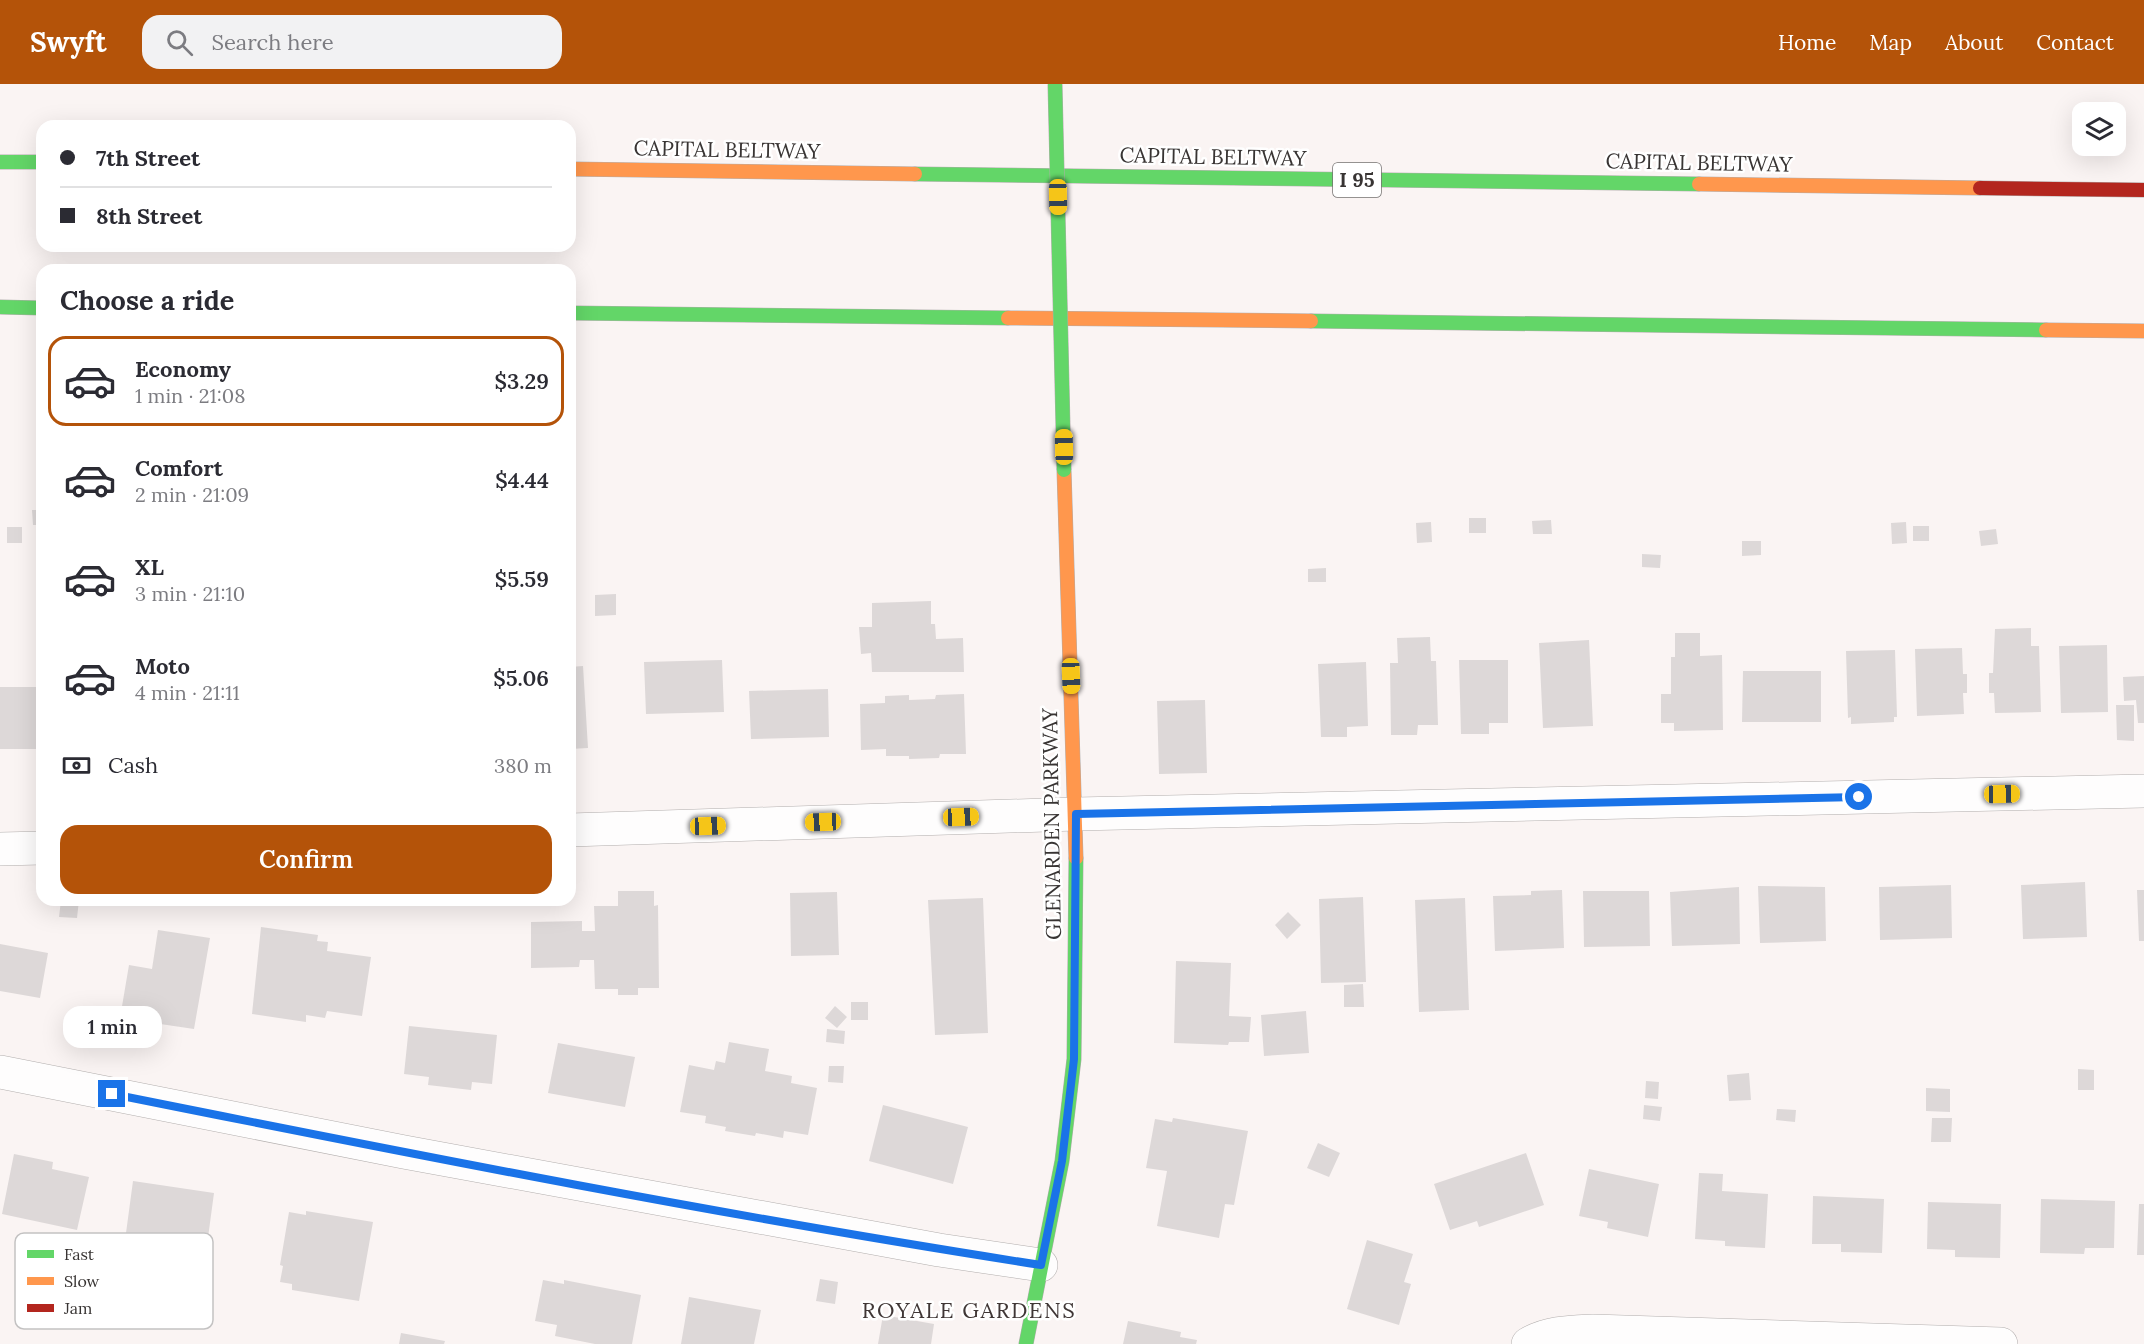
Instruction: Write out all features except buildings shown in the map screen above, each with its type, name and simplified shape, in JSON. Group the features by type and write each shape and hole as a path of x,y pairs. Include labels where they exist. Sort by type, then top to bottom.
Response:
{"main road":[{"name":"GLENARDEN PARKWAY","path":"1026,1344 1062,1161 1074,1059 1076,814 1064,470 1055,84"},
{"path":"0,162 36,162"},
{"name":"CAPITAL BELTWAY","path":"576,169 2144,190"},
{"path":"0,307 36,308"},
{"path":"576,314 2144,330"}],"street":[{"path":"576,830 1076,814 2144,791"},
{"path":"0,849 36,848"},
{"path":"0,1072 415,1154 939,1250 1041,1265"},
{"path":"1528,1344 1539,1337 1558,1333 1593,1331 2001,1344"}],"traffic: fast":[{"path":"1055,84 1064,470"},
{"path":"0,162 36,162"},
{"path":"915,174 1699,184"},
{"path":"0,307 36,308"},
{"path":"576,313 1008,318"},
{"path":"1311,321 2046,330"},
{"path":"1026,1344 1062,1161 1074,1059 1076,858"}],"traffic: slow":[{"path":"576,169 915,174"},
{"path":"1699,184 1980,188"},
{"path":"1008,318 1311,321"},
{"path":"2046,330 2144,331"},
{"path":"1064,470 1076,858"}],"traffic: jam":[{"path":"1980,188 2144,190"}],"district":[{"name":"ROYALE GARDENS","path":"969,1310"}],"route":[{"path":"112,1094 427,1156 939,1250 1041,1265 1062,1161 1074,1059 1076,814 1859,797"}]}
